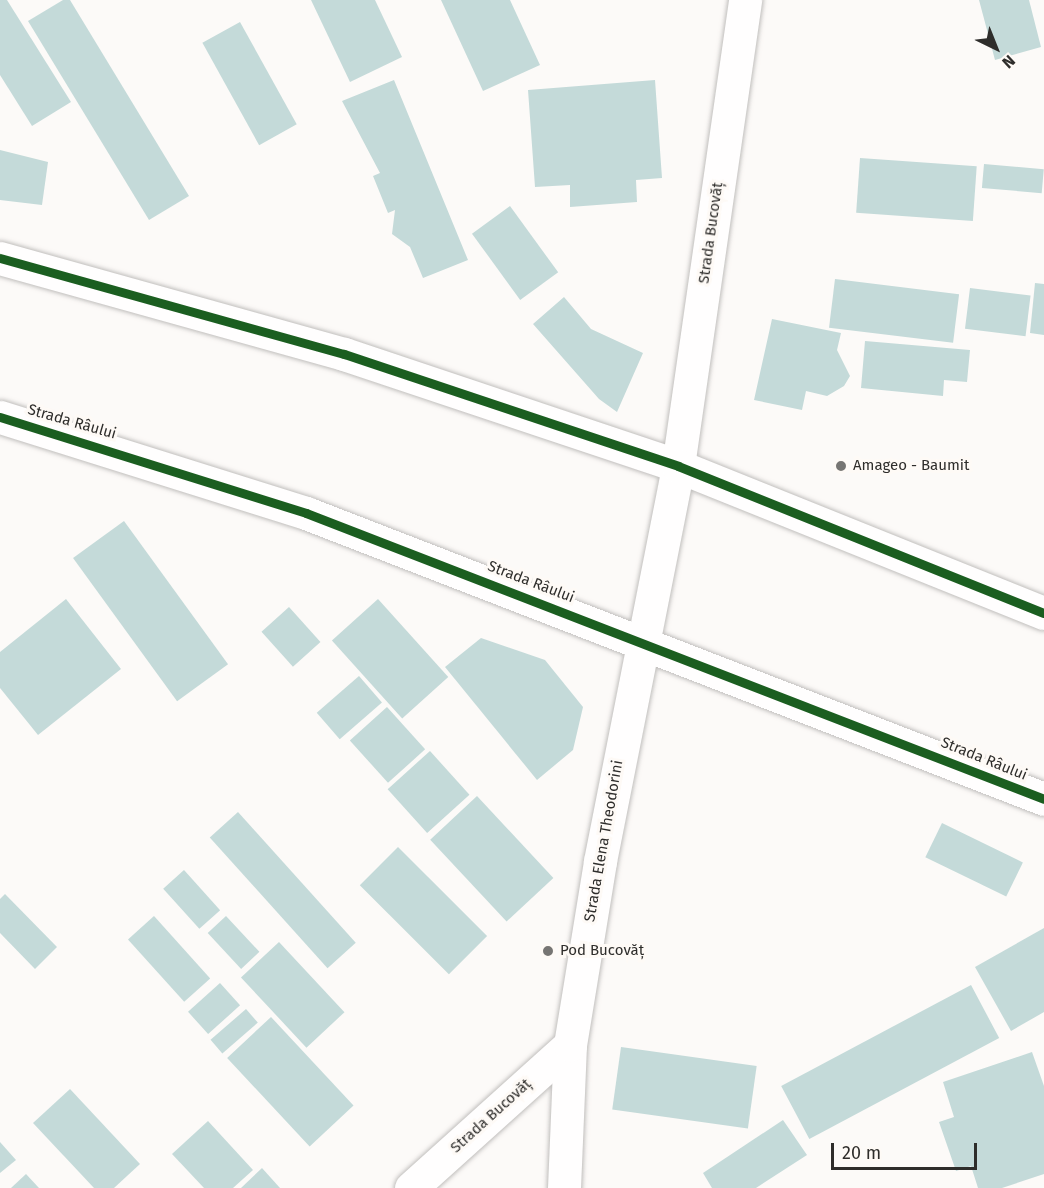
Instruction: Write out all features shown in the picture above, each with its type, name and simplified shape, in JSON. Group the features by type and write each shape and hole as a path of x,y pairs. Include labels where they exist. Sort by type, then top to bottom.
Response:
{"main road":[{"name":"Strada Bucovăț","path":"641,639 678,466 745,0"},
{"path":"0,258 344,354 678,466 1044,613"},
{"name":"Strada Râului","path":"0,417 296,509 641,639 1044,799"},
{"name":"Strada Elena Theodorini","path":"564,1188 570,1045 641,639"},
{"name":"Strada Bucovăț","path":"411,1188 570,1045"}],"building":[{"path":"0,0 7,0 71,102 32,126 0,75"},
{"path":"63,0 70,0 189,196 149,220 28,21"},
{"path":"311,0 375,0 402,57 350,82"},
{"path":"441,0 510,0 540,65 483,91"},
{"path":"979,0 1029,0 1041,47 995,60"},
{"path":"240,22 297,124 259,145 202,43"},
{"path":"394,80 468,260 423,278 410,247 392,234 395,210 388,213 373,176 380,173 342,101"},
{"path":"655,80 662,178 636,180 637,202 570,207 570,185 535,187 528,90"},
{"path":"0,150 48,162 42,205 0,200"},
{"path":"860,158 977,166 973,221 856,213"},
{"path":"984,164 1044,169 1042,193 982,188"},
{"path":"510,206 558,272 520,300 472,234"},
{"path":"835,279 959,294 953,343 829,328"},
{"path":"1035,283 1044,284 1044,335 1030,333"},
{"path":"970,288 1031,295 1026,336 965,329"},
{"path":"564,297 591,329 643,353 617,412 599,399 533,324"},
{"path":"772,319 841,333 837,350 850,376 844,386 827,396 806,391 802,410 754,400"},
{"path":"865,341 970,350 967,382 944,380 943,396 861,388"},
{"path":"124,521 228,664 177,701 73,558"},
{"path":"66,599 121,669 38,735 0,688 0,652"},
{"path":"378,599 448,677 402,719 332,640"},
{"path":"289,607 320,642 293,667 262,632"},
{"path":"481,638 545,660 583,707 573,750 537,780 445,667"},
{"path":"359,676 382,702 340,739 317,713"},
{"path":"387,707 425,749 388,783 350,740"},
{"path":"430,751 469,795 427,833 388,789"},
{"path":"477,796 553,878 507,922 430,840"},
{"path":"238,812 356,943 328,968 210,837"},
{"path":"942,823 1023,862 1006,897 925,857"},
{"path":"398,847 487,936 449,974 360,885"},
{"path":"184,870 220,910 199,929 163,889"},
{"path":"5,894 57,947 35,969 0,933 0,899"},
{"path":"154,916 210,978 184,1002 128,939"},
{"path":"226,916 259,952 241,969 208,933"},
{"path":"1044,928 1044,1012 1011,1031 975,967"},
{"path":"279,942 344,1012 306,1048 241,977"},
{"path":"220,983 240,1005 208,1034 188,1012"},
{"path":"971,985 999,1038 809,1139 781,1086"},
{"path":"246,1009 258,1023 222,1053 211,1040"},
{"path":"271,1017 354,1105 310,1146 227,1058"},
{"path":"621,1047 757,1066 748,1128 612,1109"},
{"path":"1032,1052 1044,1086 1044,1174 1002,1188 978,1188 971,1166 956,1171 939,1122 954,1117 943,1082"},
{"path":"70,1089 140,1164 114,1188 94,1188 33,1123"},
{"path":"783,1120 807,1155 756,1188 712,1188 703,1173"},
{"path":"208,1121 253,1170 233,1188 204,1188 172,1154"},
{"path":"0,1142 16,1160 0,1173"},
{"path":"262,1168 280,1188 241,1188"},
{"path":"26,1174 39,1188 11,1188"}],"cycle path":[{"path":"0,258 344,354 678,466 1044,613"},
{"path":"0,417 306,513 1044,799"}],"place":[{"name":"Amageo - Baumit","path":"841,466"},
{"name":"Pod Bucovăț","path":"548,951"}]}
